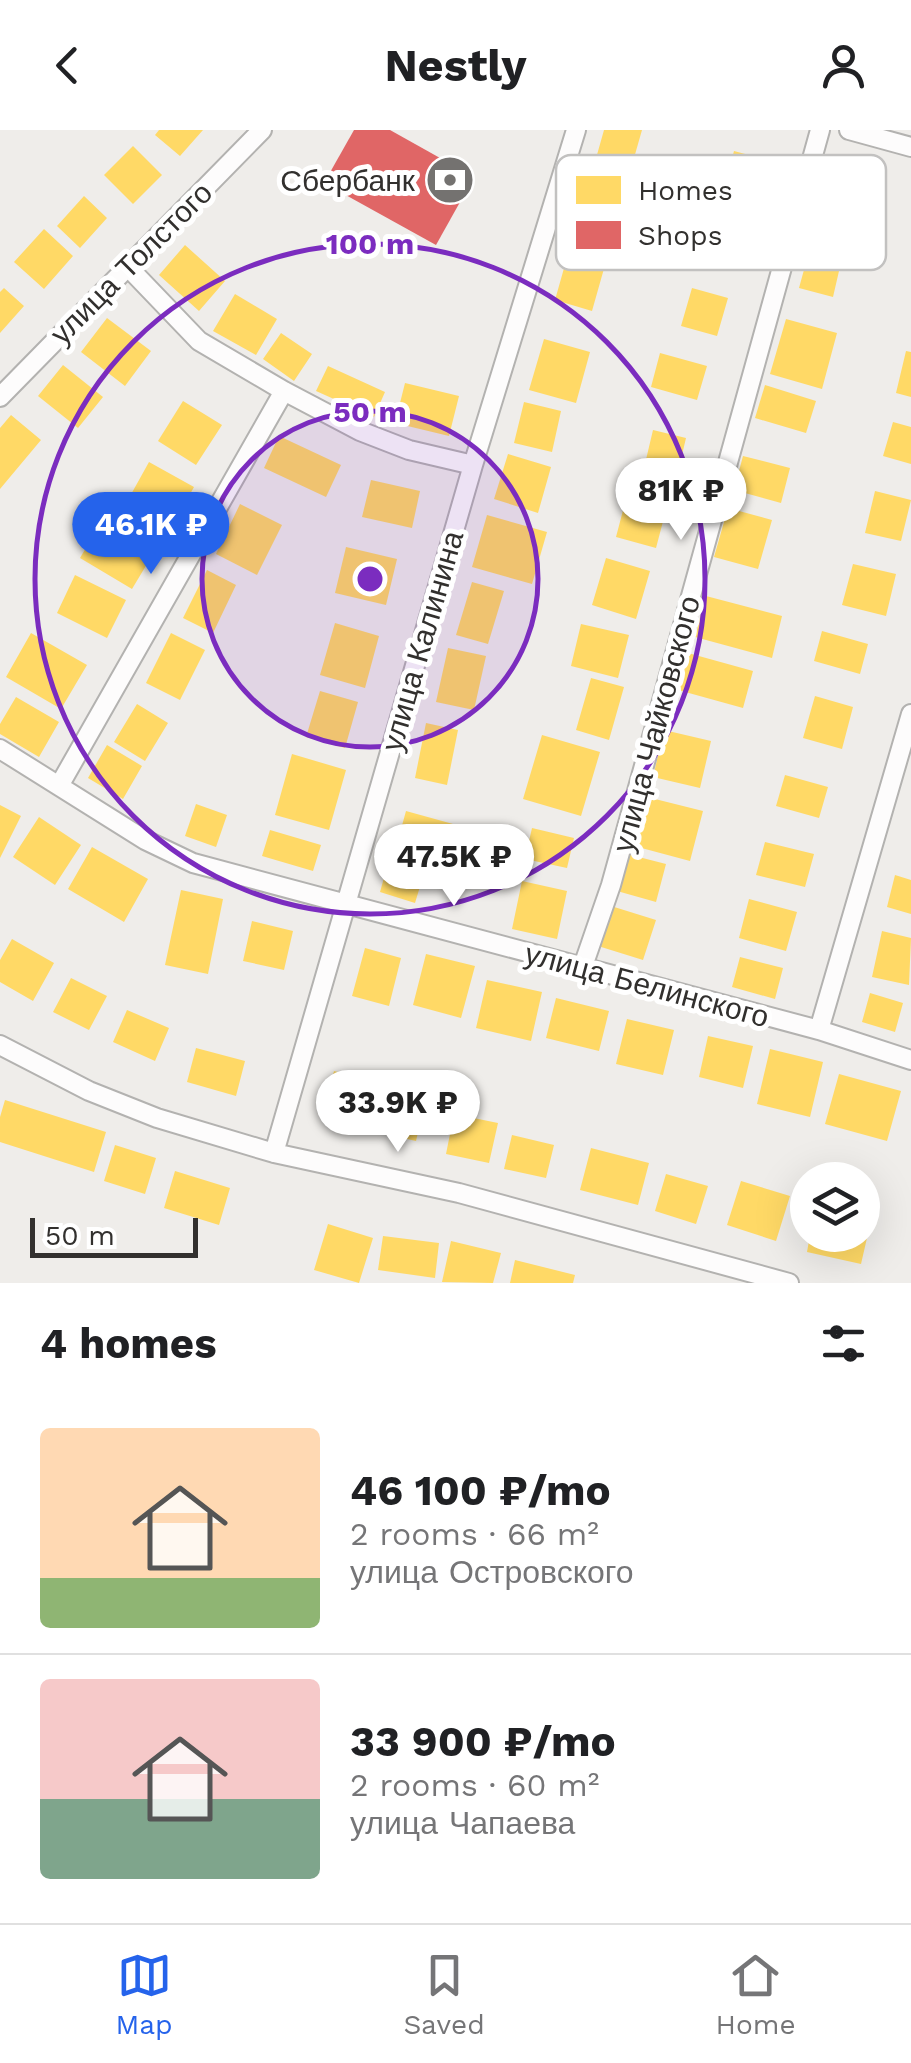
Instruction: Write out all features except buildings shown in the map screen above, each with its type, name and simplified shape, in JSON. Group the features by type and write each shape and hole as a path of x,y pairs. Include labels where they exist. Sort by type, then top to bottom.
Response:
{"street":[{"name":"улица Толстого","path":"0,396 262,130"},
{"name":"улица Калинина","path":"568,155 576,130"},
{"name":"улица Чайковского","path":"813,155 820,130"},
{"path":"849,130 911,147"},
{"name":"улица Калинина","path":"274,1153 473,465 556,195"},
{"path":"128,267 199,341 284,391 360,431 409,450 473,465"},
{"name":"улица Чайковского","path":"582,969 611,885 781,270"},
{"path":"58,786 284,391"},
{"path":"819,1030 911,714"},
{"name":"улица Белинского","path":"0,749 145,840 193,863 819,1030 911,1060"},
{"path":"0,1045 89,1091 157,1118 274,1153 459,1192 788,1283"}],"place":[{"name":"Сбербанк","path":"450,180"}]}
